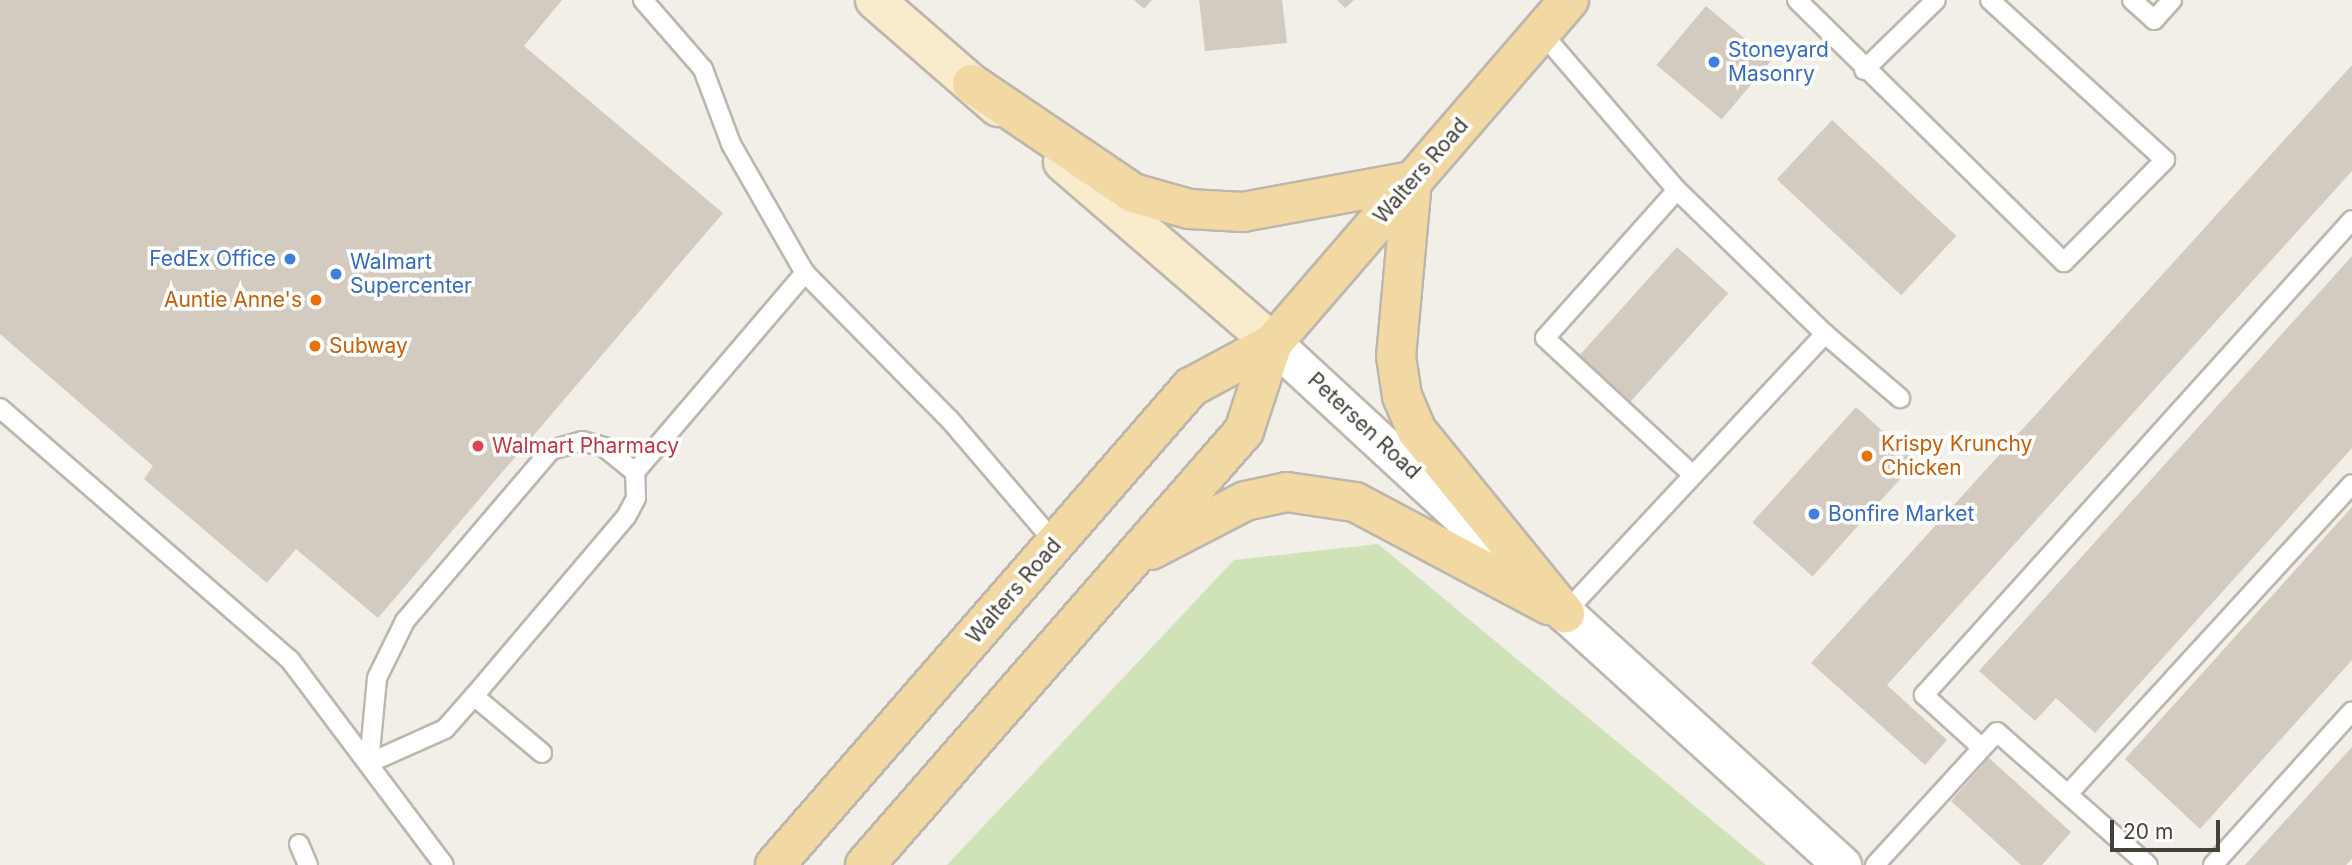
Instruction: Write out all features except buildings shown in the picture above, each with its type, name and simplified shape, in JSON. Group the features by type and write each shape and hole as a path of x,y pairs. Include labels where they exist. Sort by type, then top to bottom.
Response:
{"main road":[{"name":"Walters Road","path":"775,865 1191,387 1273,343 1569,0"},
{"path":"972,84 1133,193 1189,209 1243,212 1412,181 1396,356 1402,396 1417,431 1565,613"},
{"name":"Walters Road","path":"865,865 1244,431 1273,343"},
{"path":"1128,563 1245,502 1287,492 1355,502 1565,613"}],"street":[{"name":"Petersen Road","path":"875,0 1273,343 1842,865"}],"lane":[{"path":"643,0 704,69 731,144 805,273 950,420 1055,543"},
{"path":"1797,0 1864,70 2064,262 2165,160 1990,0"},
{"path":"1864,70 1936,0"},
{"path":"2132,0 2154,20 2172,0"},
{"path":"1541,32 1677,190 1825,334 1900,398"},
{"path":"1677,190 1545,338 1693,475"},
{"path":"1980,746 1924,695 2352,220"},
{"path":"369,762 446,729 626,517 636,498 635,472 805,273"},
{"path":"1565,613 1825,334"},
{"path":"0,408 290,660 444,865"},
{"path":"369,762 377,678 405,621 551,450 582,441 604,447 635,472"},
{"path":"2068,794 2352,484"},
{"path":"474,696 542,753"},
{"path":"2213,865 2352,711"},
{"path":"1875,865 1980,746 1997,732 2148,865"},
{"path":"299,844 308,865"}],"green space":[{"path":"1378,544 1766,865 947,865 1234,560"}],"place":[{"name":"Stoneyard Masonry","path":"1714,62"},
{"name":"FedEx Office","path":"290,259"},
{"name":"Walmart Supercenter","path":"336,274"},
{"name":"Auntie Anne's","path":"316,300"},
{"name":"Subway","path":"315,346"},
{"name":"Walmart Pharmacy","path":"478,446"},
{"name":"Krispy Krunchy Chicken","path":"1867,456"},
{"name":"Bonfire Market","path":"1814,514"}]}
